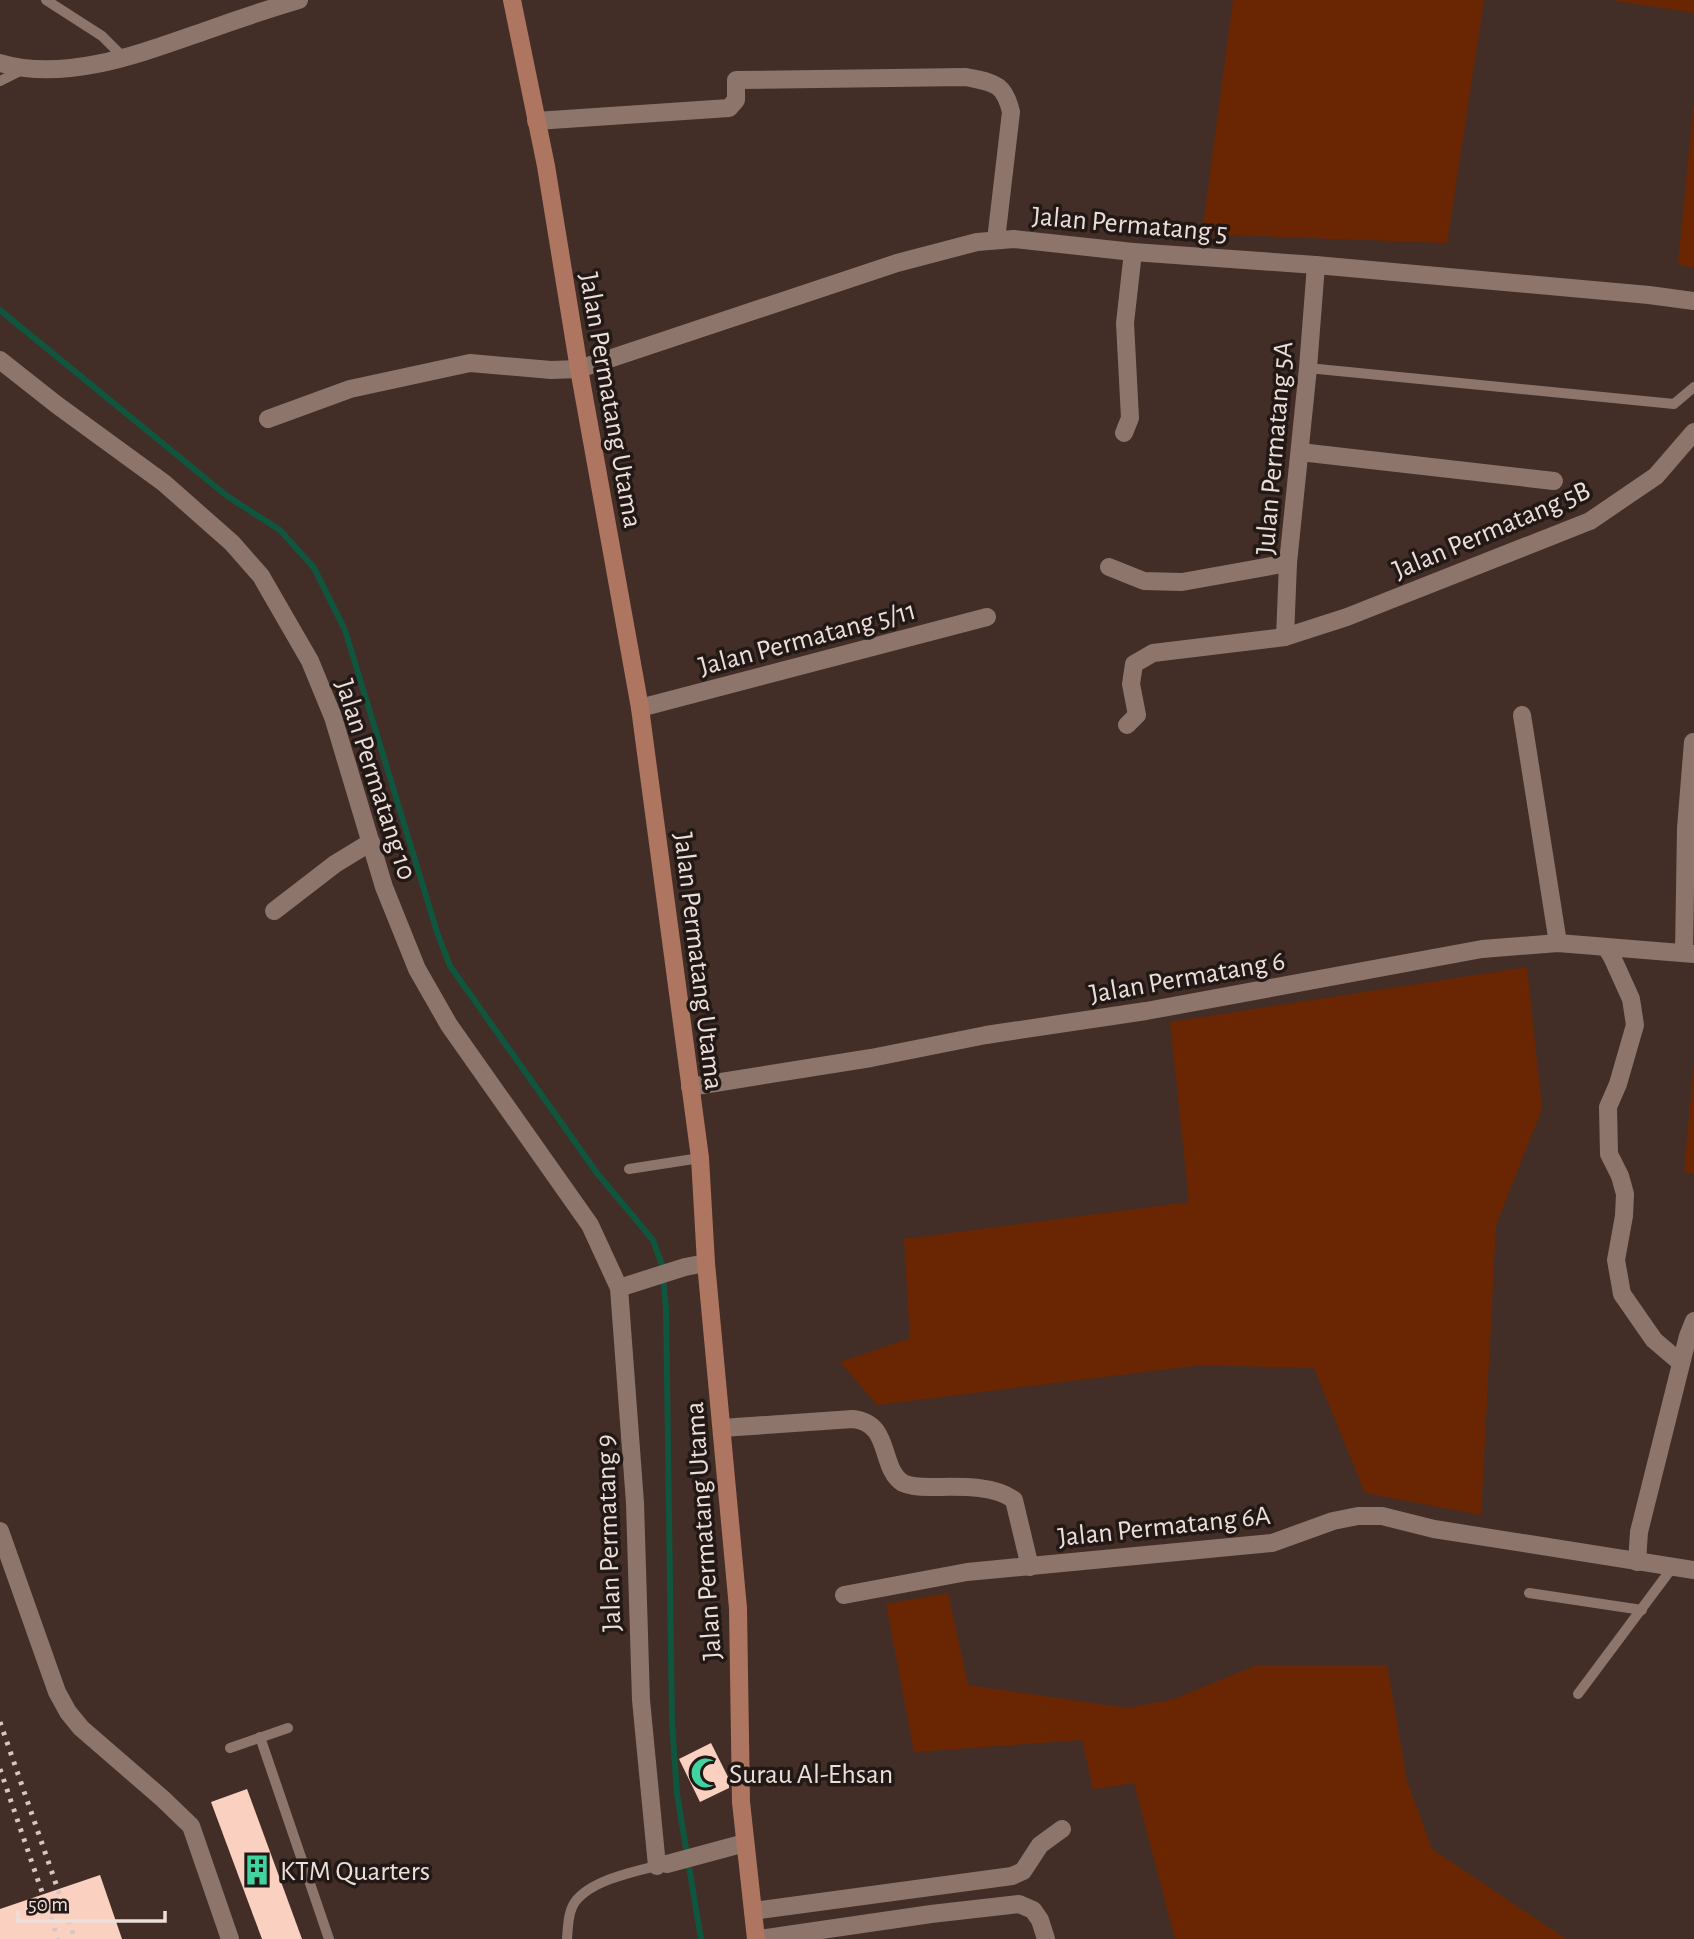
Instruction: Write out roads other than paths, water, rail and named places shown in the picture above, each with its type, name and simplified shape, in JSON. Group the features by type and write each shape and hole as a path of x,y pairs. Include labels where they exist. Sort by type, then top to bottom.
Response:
{"street":[{"path":"0,63 23,70 61,69 125,59 299,0"},
{"name":"Jalan Permatang Utama","path":"512,0 640,708 700,1158 706,1263 738,1608 741,1802 758,1939"},
{"path":"536,121 729,108 736,100 736,80 966,77 996,84 1007,96 1011,112 996,240"},
{"name":"Jalan Permatang 5","path":"268,419 350,389 470,363 551,370 579,369 897,263 977,242 996,240 1014,239 1133,252 1316,265 1694,301"},
{"path":"1124,433 1130,418 1125,323 1133,252"},
{"name":"Julan Permatang 5A","path":"1285,637 1288,563 1316,265"},
{"name":"Jalan Permatang 10","path":"0,360 164,484 232,543 261,576 310,662 333,717 384,887 417,969 449,1025 590,1225 625,1286"},
{"name":"Jalan Permatang 5B","path":"1127,725 1137,715 1131,684 1133,664 1153,653 1285,637 1347,617 1590,521 1656,476 1694,432"},
{"name":"Jalan Permatang 5B","path":"1300,452 1555,481"},
{"path":"1109,567 1144,581 1182,582 1288,563"},
{"name":"Jalan Permatang 5/11","path":"640,708 987,617"},
{"path":"1522,715 1558,943"},
{"path":"1689,954 1686,828 1693,742"},
{"path":"274,911 335,864 371,842"},
{"name":"Jalan Permatang 6","path":"690,1087 871,1058 986,1035 1146,1011 1482,949 1558,943 1689,954"},
{"path":"1606,947 1631,999 1635,1026 1618,1084 1608,1107 1608,1154 1620,1176 1625,1194 1616,1260 1622,1294 1654,1340 1681,1363"},
{"path":"625,1286 706,1263"},
{"name":"Jalan Permatang 9","path":"625,1286 640,1687 662,1865"},
{"path":"1637,1562 1639,1532 1694,1321"},
{"path":"722,1428 863,1420 872,1427 884,1444 893,1470 903,1482 917,1486 978,1489 1008,1495 1014,1500 1030,1567"},
{"name":"Jalan Permatang 6A","path":"844,1595 967,1573 1272,1543 1333,1521 1358,1516 1382,1516 1434,1528 1694,1570"},
{"path":"0,1531 57,1692 68,1712 82,1728 191,1826 230,1939"},
{"path":"753,1911 1013,1876 1023,1871 1040,1845 1062,1829"},
{"path":"662,1865 745,1843"},
{"path":"758,1939 1019,1904 1033,1910 1040,1920 1046,1939"}],"lane":[{"path":"46,0 102,36 125,59"},
{"path":"0,81 23,70"},
{"path":"1308,368 1674,404 1694,387"},
{"path":"629,1169 700,1158"},
{"path":"1578,1694 1672,1568"},
{"path":"1529,1593 1642,1610"},
{"path":"230,1748 288,1728"},
{"path":"260,1737 329,1939"},
{"path":"568,1939 569,1916 575,1901 593,1887 620,1876 662,1865"}],"waterway":[{"path":"0,310 227,496 280,530 314,568 345,630 437,932 450,966 597,1173 653,1240 662,1265 666,1308 672,1722 677,1794 701,1939"}],"railway":[{"path":"0,1722 75,1939"},
{"path":"0,1769 58,1939"}],"place":[{"name":"Surau Al-Ehsan","path":"706,1773"},
{"name":"KTM Quarters","path":"257,1870"}]}
